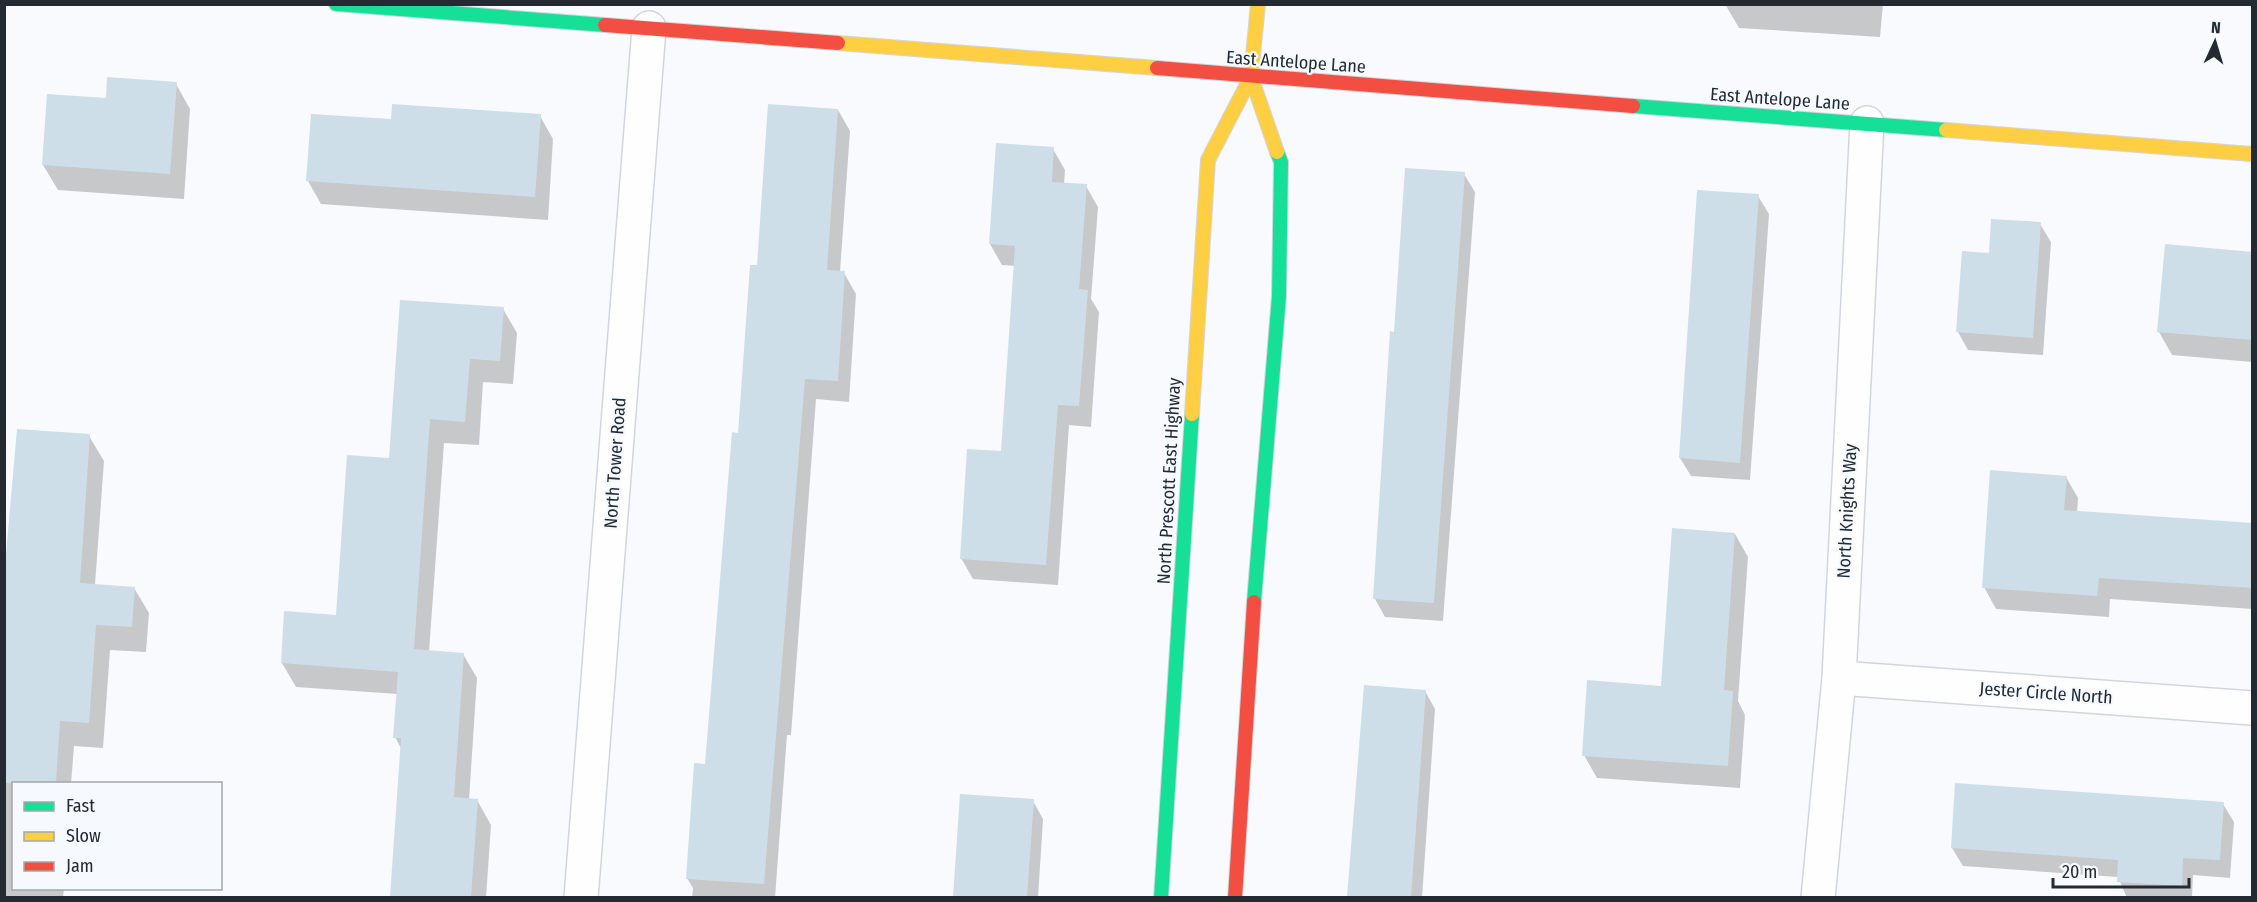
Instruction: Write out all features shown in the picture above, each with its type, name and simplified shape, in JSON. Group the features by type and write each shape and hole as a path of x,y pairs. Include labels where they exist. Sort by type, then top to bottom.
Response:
{"street":[{"name":"East Antelope Lane","path":"336,4 2253,154"},
{"name":"North Prescott East Highway","path":"1161,897 1208,160 1251,77 1258,4"},
{"name":"North Tower Road","path":"581,897 649,28"},
{"name":"North Prescott East Highway","path":"1235,897 1279,285 1281,162 1251,77"},
{"name":"North Knights Way","path":"1818,897 1839,678 1867,123"},
{"name":"Jester Circle North","path":"1839,678 2253,708"}],"building":[{"path":"107,77 177,82 170,174 42,165 47,94 106,98"},
{"path":"392,104 541,114 535,197 306,181 311,114 391,119"},
{"path":"768,104 838,109 827,270 845,271 838,381 805,379 764,884 686,879 694,763 705,764 732,432 738,433 750,265 757,265"},
{"path":"996,143 1054,147 1052,182 1087,184 1079,289 1088,290 1079,406 1058,405 1046,565 960,559 967,449 1001,451 1015,246 989,244"},
{"path":"1405,168 1465,172 1434,603 1373,599 1390,331 1394,332"},
{"path":"1697,190 1759,194 1740,463 1679,458"},
{"path":"1991,219 2041,222 2033,338 1956,332 1962,251 1989,253"},
{"path":"2165,244 2253,252 2253,340 2157,332"},
{"path":"400,300 504,307 500,361 470,359 465,422 430,419 414,649 464,653 454,797 478,799 471,897 390,897 401,738 393,738 398,672 281,663 284,611 336,615 347,455 389,458"},
{"path":"17,429 90,434 80,583 135,587 132,627 96,625 89,723 60,721 56,782 4,783 4,577"},
{"path":"1990,470 2067,476 2064,510 2253,523 2253,588 2099,578 2097,596 1982,588"},
{"path":"1672,528 1735,533 1724,690 1733,691 1728,766 1582,756 1587,680 1661,686"},
{"path":"1364,685 1426,690 1411,897 1347,897"},
{"path":"1955,783 2224,802 2220,860 2183,858 2182,886 2117,882 2118,860 1951,848"},
{"path":"960,794 1034,799 1027,897 953,897"}],"traffic: fast":[{"path":"336,4 605,25"},
{"path":"1633,106 1946,130"},
{"path":"1254,602 1279,296 1281,162 1277,152"},
{"path":"1161,898 1192,414"}],"traffic: slow":[{"path":"1192,414 1208,160 1251,77 1258,4"},
{"path":"838,43 1157,68"},
{"path":"1251,77 1277,152"},
{"path":"1946,130 2252,154"}],"traffic: jam":[{"path":"605,25 838,43"},
{"path":"1157,68 1633,106"},
{"path":"1235,898 1254,602"}]}
